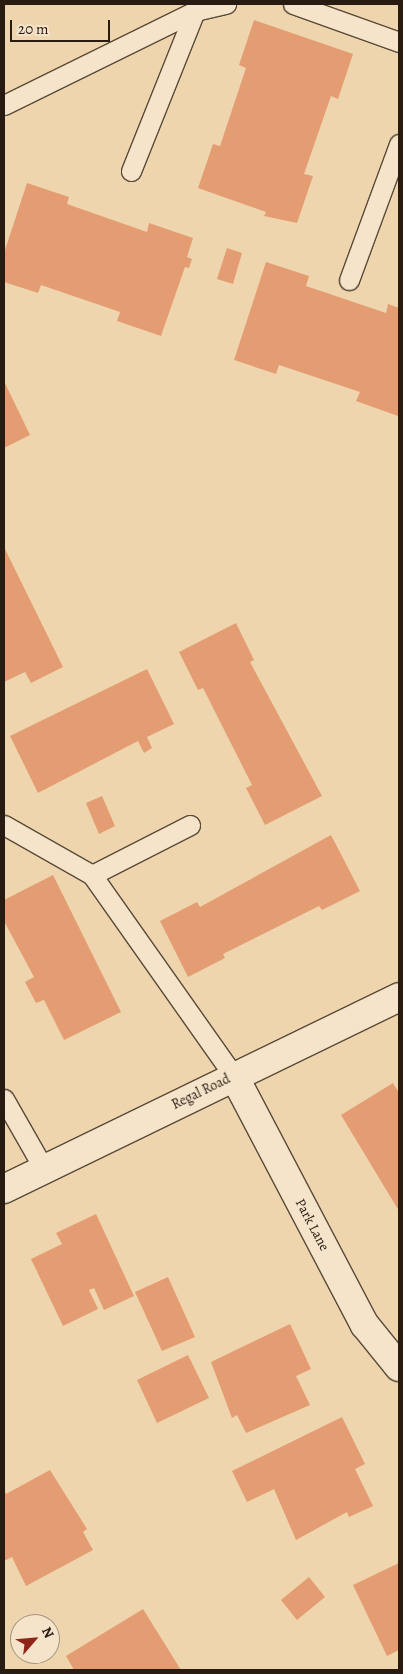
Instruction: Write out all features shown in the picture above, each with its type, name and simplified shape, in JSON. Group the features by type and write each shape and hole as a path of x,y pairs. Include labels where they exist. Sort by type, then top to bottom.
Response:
{"street":[{"name":"Regal Road","path":"4,1189 399,997"},
{"name":"Park Lane","path":"234,1076 365,1324 399,1368"}],"lane":[{"path":"4,105 195,11 226,4"},
{"path":"294,4 399,42"},
{"path":"132,171 195,11"},
{"path":"349,280 399,144"},
{"path":"4,825 92,875 234,1076"},
{"path":"92,875 190,825"},
{"path":"4,1099 44,1169"}],"building":[{"path":"254,20 353,54 338,99 331,96 304,174 313,176 297,223 264,216 266,212 198,188 213,144 220,146 246,68 239,65"},
{"path":"27,183 69,197 67,204 147,232 149,223 193,238 187,257 192,259 189,268 185,267 161,336 117,321 120,312 41,285 38,293 4,282 4,253"},
{"path":"227,248 242,253 233,284 217,279"},
{"path":"266,262 309,276 306,286 386,313 388,304 399,308 398,416 356,401 360,392 279,365 276,374 234,360"},
{"path":"4,381 30,435 4,448"},
{"path":"4,547 63,667 31,683 25,672 4,682"},
{"path":"236,623 254,660 250,662 322,796 265,825 246,788 252,785 203,688 198,690 179,652"},
{"path":"147,669 174,724 147,737 152,748 144,753 138,741 38,793 10,736"},
{"path":"102,796 115,826 99,834 86,803"},
{"path":"331,835 360,891 322,910 319,906 223,954 225,958 188,977 160,921 197,902 200,907"},
{"path":"53,875 121,1012 64,1040 44,1000 36,1003 25,982 34,977 4,921 4,900"},
{"path":"393,1083 399,1093 399,1211 341,1115"},
{"path":"96,1214 134,1296 104,1310 94,1288 89,1290 98,1309 63,1326 31,1259 62,1244 56,1233"},
{"path":"168,1277 195,1337 162,1351 135,1292"},
{"path":"290,1324 311,1369 296,1376 310,1405 246,1433 237,1415 232,1418 211,1362"},
{"path":"188,1355 209,1398 157,1423 137,1380"},
{"path":"342,1417 365,1464 355,1469 373,1506 349,1517 347,1512 296,1540 274,1489 247,1502 232,1471"},
{"path":"50,1470 87,1529 83,1532 93,1550 26,1586 12,1557 4,1561 4,1490 6,1494"},
{"path":"399,1563 399,1650 387,1656 353,1585"},
{"path":"309,1577 325,1597 297,1620 281,1600"},
{"path":"143,1609 181,1670 74,1670 66,1656"}]}
